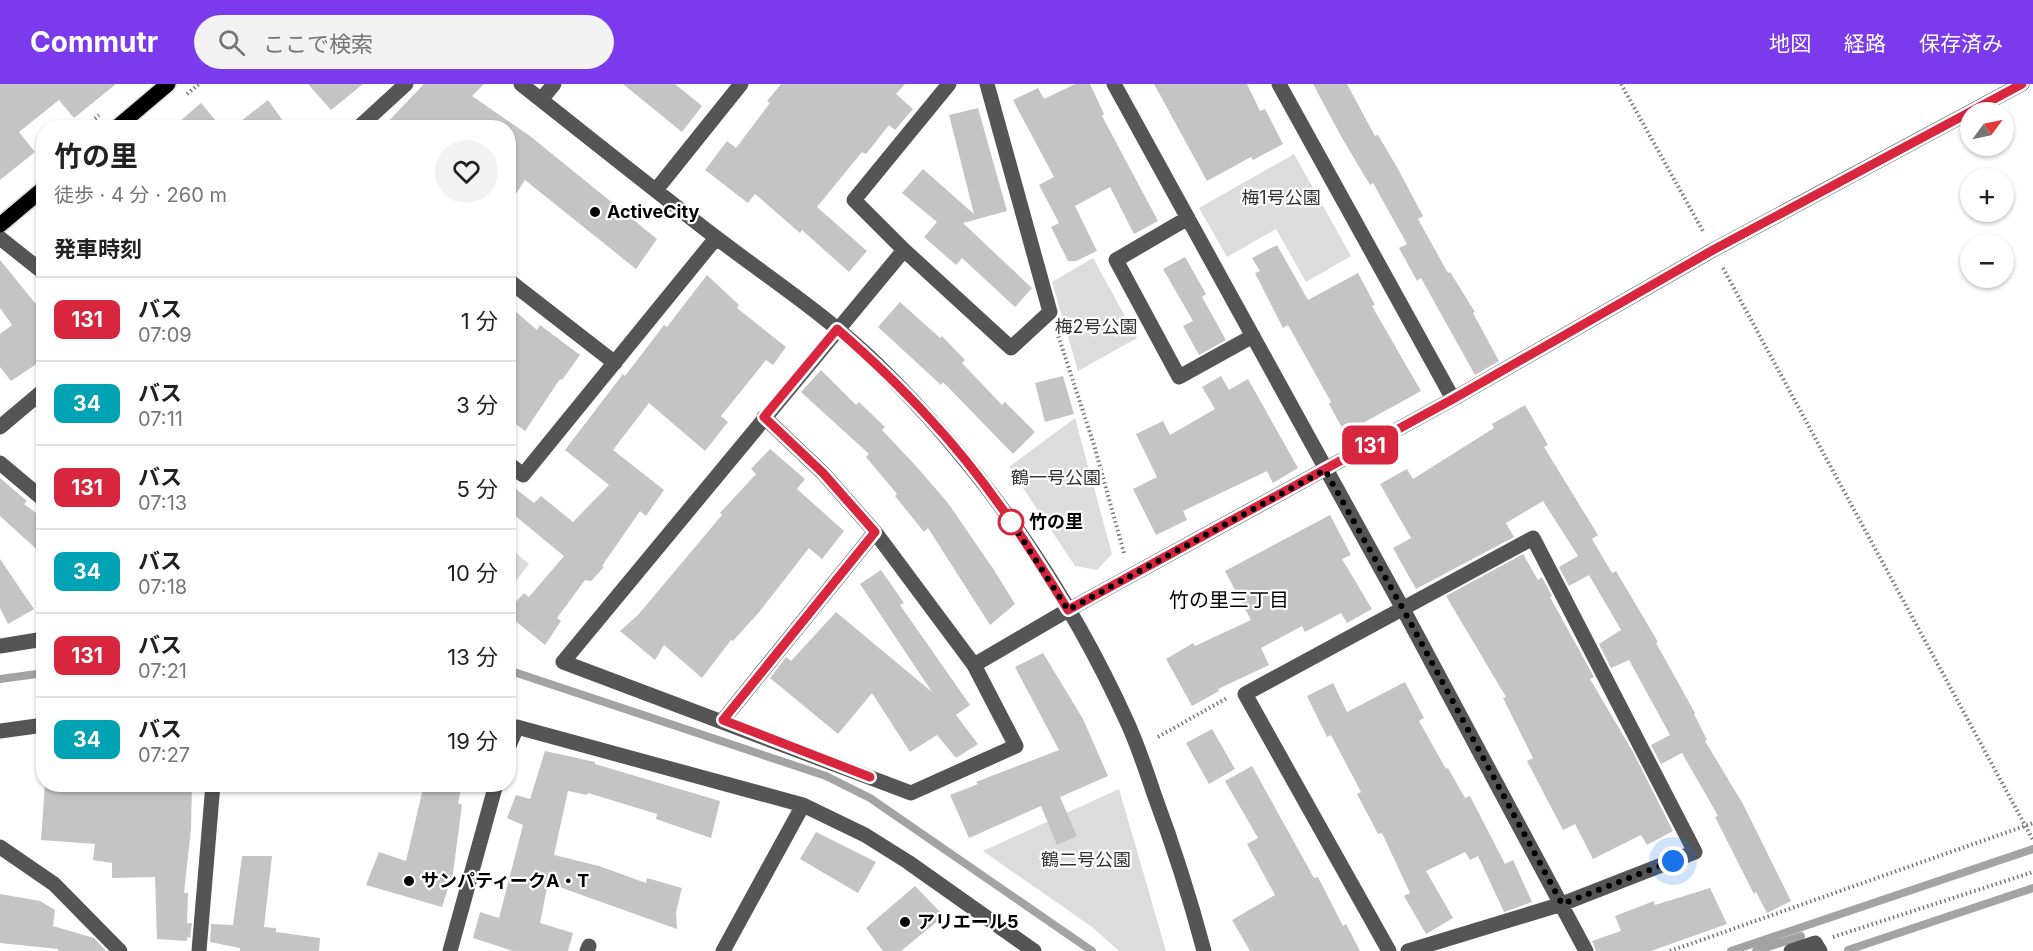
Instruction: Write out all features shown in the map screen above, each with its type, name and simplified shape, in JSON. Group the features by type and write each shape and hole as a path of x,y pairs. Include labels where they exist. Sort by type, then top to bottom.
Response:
{"main road":[{"path":"125,120 168,84"},
{"path":"0,225 36,195"}],"street":[{"path":"367,120 406,84"},
{"path":"521,84 716,238 837,329 878,365 930,419 973,471 1006,514 1068,610 1105,674 1130,727 1170,837 1204,951"},
{"path":"541,100 554,84"},
{"path":"656,190 741,84"},
{"path":"949,84 854,200 904,250 1011,348 1050,312 987,84"},
{"path":"1114,84 1403,609 1586,951"},
{"path":"1279,84 1453,399"},
{"path":"974,665 1068,610 1453,399 1713,250 2022,84"},
{"path":"1188,218 1116,260 1179,377 1253,336"},
{"path":"0,238 36,267"},
{"path":"516,469 524,475 716,238"},
{"path":"764,417 823,473 875,532 974,665 1016,746 912,793 723,720 563,662 764,417 904,250"},
{"path":"516,286 615,363"},
{"path":"0,427 36,397"},
{"path":"0,463 36,493"},
{"path":"723,720 875,532"},
{"path":"1389,951 1245,694 1533,538 1695,852 1562,904 1408,951"},
{"path":"0,646 36,640"},
{"path":"0,730 36,726"},
{"path":"516,729 517,727 803,805 874,840 1034,951"},
{"path":"199,951 212,792"},
{"path":"450,951 494,792"},
{"path":"723,951 803,805"},
{"path":"0,847 54,884 116,950"},
{"path":"1791,951 1817,947"}],"path":[{"path":"1621,84 2032,837"},
{"path":"1050,312 1094,445 1124,553"},
{"path":"1158,737 1222,699 1245,694"},
{"path":"1670,951 2033,823"},
{"path":"1817,947 2033,872"}],"green space":[{"name":"梅1号公園","path":"1294,154 1351,256 1306,282 1276,229 1227,257 1199,208"},
{"name":"梅2号公園","path":"1093,258 1137,338 1078,371 1052,282"},
{"name":"鶴一号公園","path":"1075,418 1112,554 1097,570 1075,566 1009,467"},
{"path":"516,553 529,564 516,581"},
{"name":"鶴二号公園","path":"1119,789 1166,951 1119,951 1092,927 983,851"}],"building":[{"path":"0,84 116,84 74,118 59,100 19,132 35,152 0,180"},
{"path":"308,84 363,84 331,110"},
{"path":"424,84 484,84 472,96 507,120 390,120"},
{"path":"623,84 675,84 702,106 682,132"},
{"path":"781,84 905,84 896,94 913,109 895,130 889,125 866,154 862,152 817,207 867,251 849,272 802,230 800,233 755,194 748,203 705,170 727,141 736,148 770,103 767,101"},
{"path":"1075,84 1090,84 1104,114 1102,116 1158,221 1134,234 1110,187 1075,206 1097,251 1076,261 1068,261 1051,227 1059,223 1039,185 1054,177 1013,100 1038,88 1044,99"},
{"path":"1154,84 1247,84 1260,111 1265,109 1283,144 1253,160 1251,157 1207,181"},
{"path":"1313,84 1347,84 1375,136 1378,135 1398,169 1423,216 1418,219 1448,273 1450,272 1475,312 1473,313 1499,361 1475,375 1421,278 1417,281 1399,248 1407,244 1373,183 1370,185 1342,138"},
{"path":"268,100 282,120 242,120"},
{"path":"201,103 215,120 181,120"},
{"path":"978,108 1007,211 963,223 1032,288 1015,307 962,258 956,265 924,237 937,222 902,193 923,169 974,214 949,115"},
{"path":"516,126 657,239 636,269 525,180 516,194"},
{"path":"1277,245 1308,300 1358,273 1375,305 1372,306 1421,391 1345,433 1329,404 1331,402 1288,325 1283,328 1255,273 1260,271 1252,258"},
{"path":"1185,257 1206,294 1202,297 1226,340 1199,355 1183,326 1193,321 1163,269"},
{"path":"0,260 36,304 36,364 11,381 0,367 0,334 12,325 0,308"},
{"path":"707,275 739,305 737,308 786,347 773,365 766,360 721,416 728,422 705,451 649,403 613,450 664,490 646,516 640,511 602,566 604,567 591,581 585,580 557,618 561,621 545,645 516,621 516,602 524,593 529,597 564,556 516,517 516,489 534,503 541,496 573,522 609,485 565,450 623,374 625,376 664,325 667,327"},
{"path":"900,302 940,338 942,336 965,360 962,363 1002,405 1005,402 1035,432 1013,454 943,382 941,385 878,327"},
{"path":"516,312 537,330 540,325 580,355 562,380 560,379 525,431 516,424"},
{"path":"821,370 856,405 859,402 885,427 882,430 948,503 994,570 1015,604 990,625 928,528 924,532 895,496 897,494 866,457 869,454 801,392"},
{"path":"1063,376 1074,414 1045,422 1035,383"},
{"path":"1221,376 1229,390 1248,379 1298,468 1273,483 1267,471 1183,511 1187,520 1156,535 1133,489 1157,477 1136,434 1163,421 1170,435 1215,409 1202,387"},
{"path":"1525,405 1548,445 1544,447 1598,535 1592,539 1612,573 1616,571 1658,642 1656,643 1695,713 1707,740 1705,741 1743,804 1791,901 1767,913 1756,892 1754,894 1715,817 1718,816 1682,753 1661,764 1651,745 1670,735 1629,660 1611,668 1599,644 1621,630 1589,575 1569,586 1559,567 1578,556 1543,501 1506,523 1514,537 1416,589 1393,548 1411,538 1380,484 1407,469 1413,479 1494,428 1492,424"},
{"path":"770,449 805,479 797,489 844,531 822,559 809,548 760,611 733,641 731,640 702,678 664,645 655,660 620,631 638,615 722,515 720,513 756,474 751,469"},
{"path":"0,478 27,501 24,504 36,513 36,549 0,516"},
{"path":"1330,515 1351,555 1342,559 1372,609 1347,623 1341,613 1305,632 1302,626 1261,648 1269,665 1218,689 1219,691 1192,706 1166,659 1193,643 1195,646 1251,620 1225,571"},
{"path":"1523,554 1538,580 1542,577 1552,596 1550,597 1594,677 1590,679 1633,752 1673,831 1647,845 1641,835 1593,859 1575,824 1563,830 1527,761 1533,758 1503,698 1506,697 1446,596"},
{"path":"0,559 34,609 8,624 0,608"},
{"path":"881,570 904,603 900,605 970,705 956,715 978,744 956,758 937,735 910,752 872,693 838,734 770,678 786,657 791,661 836,612 932,692 860,584"},
{"path":"1043,653 1083,719 1108,776 1060,797 1077,836 1057,845 1041,806 969,838 950,795 978,784 976,782 1059,750 1015,667"},
{"path":"1405,682 1424,718 1419,721 1446,769 1448,768 1465,798 1470,796 1505,864 1513,860 1532,902 1504,912 1478,856 1470,860 1465,852 1426,871 1453,918 1426,934 1404,896 1410,893 1382,833 1378,834 1357,794 1361,792 1331,735 1327,737 1307,696 1333,683 1347,712"},
{"path":"1212,729 1235,769 1209,784 1186,743"},
{"path":"545,751 595,762 595,764 720,801 711,838 656,819 657,814 588,793 587,795 568,791 554,855 599,866 646,883 647,878 682,888 676,912 677,929 548,883 540,923 573,933 568,951 513,951 473,938 480,912 499,918 523,825 507,818 516,795 530,799"},
{"path":"1252,766 1314,878 1318,877 1343,926 1346,924 1360,951 1250,951 1232,920 1275,895 1247,844 1258,838 1225,781"},
{"path":"44,792 192,792 191,829 184,893 188,893 187,923 192,923 190,938 187,937 187,941 157,939 155,877 112,878 112,863 93,860 95,844 41,840"},
{"path":"422,792 460,792 458,803 462,805 453,873 442,907 366,885 379,852 406,861"},
{"path":"816,832 876,862 858,893 800,859"},
{"path":"242,856 272,856 264,927 276,928 276,932 320,938 319,951 240,951 240,948 210,942 211,924 233,925"},
{"name":"アリエール5","path":"915,886 944,916 901,951 883,951 866,928"},
{"path":"1710,888 1727,924 1651,951 1596,951 1592,941 1621,931 1615,916 1654,901 1655,905"},
{"path":"0,894 40,901 55,910 53,926 94,938 106,951 58,951 58,949 0,943"}],"waterway":[{"path":"516,673 826,776 870,798 1092,951"},
{"path":"0,679 36,674"},
{"path":"1731,951 2033,849"},
{"path":"1848,950 2033,888"},
{"path":"1756,951 1801,936"}],"bus line":[{"name":"131","path":"870,777 723,720 875,532 823,473 764,417 837,329 878,365 930,419 973,471 1043,568 1068,610 1453,399 1713,250 2022,84"}],"place":[{"name":"ActiveCity","path":"595,212"},
{"name":"竹の里","path":"1011,522"},
{"name":"サンパティークA・T","path":"409,881"},
{"name":"アリエール5","path":"905,922"}],"district":[{"name":"竹の里三丁目","path":"1229,600"}],"route":[{"path":"1011,522 1006,514 1068,610 1325,470 1403,609 1562,904 1673,861"}]}
